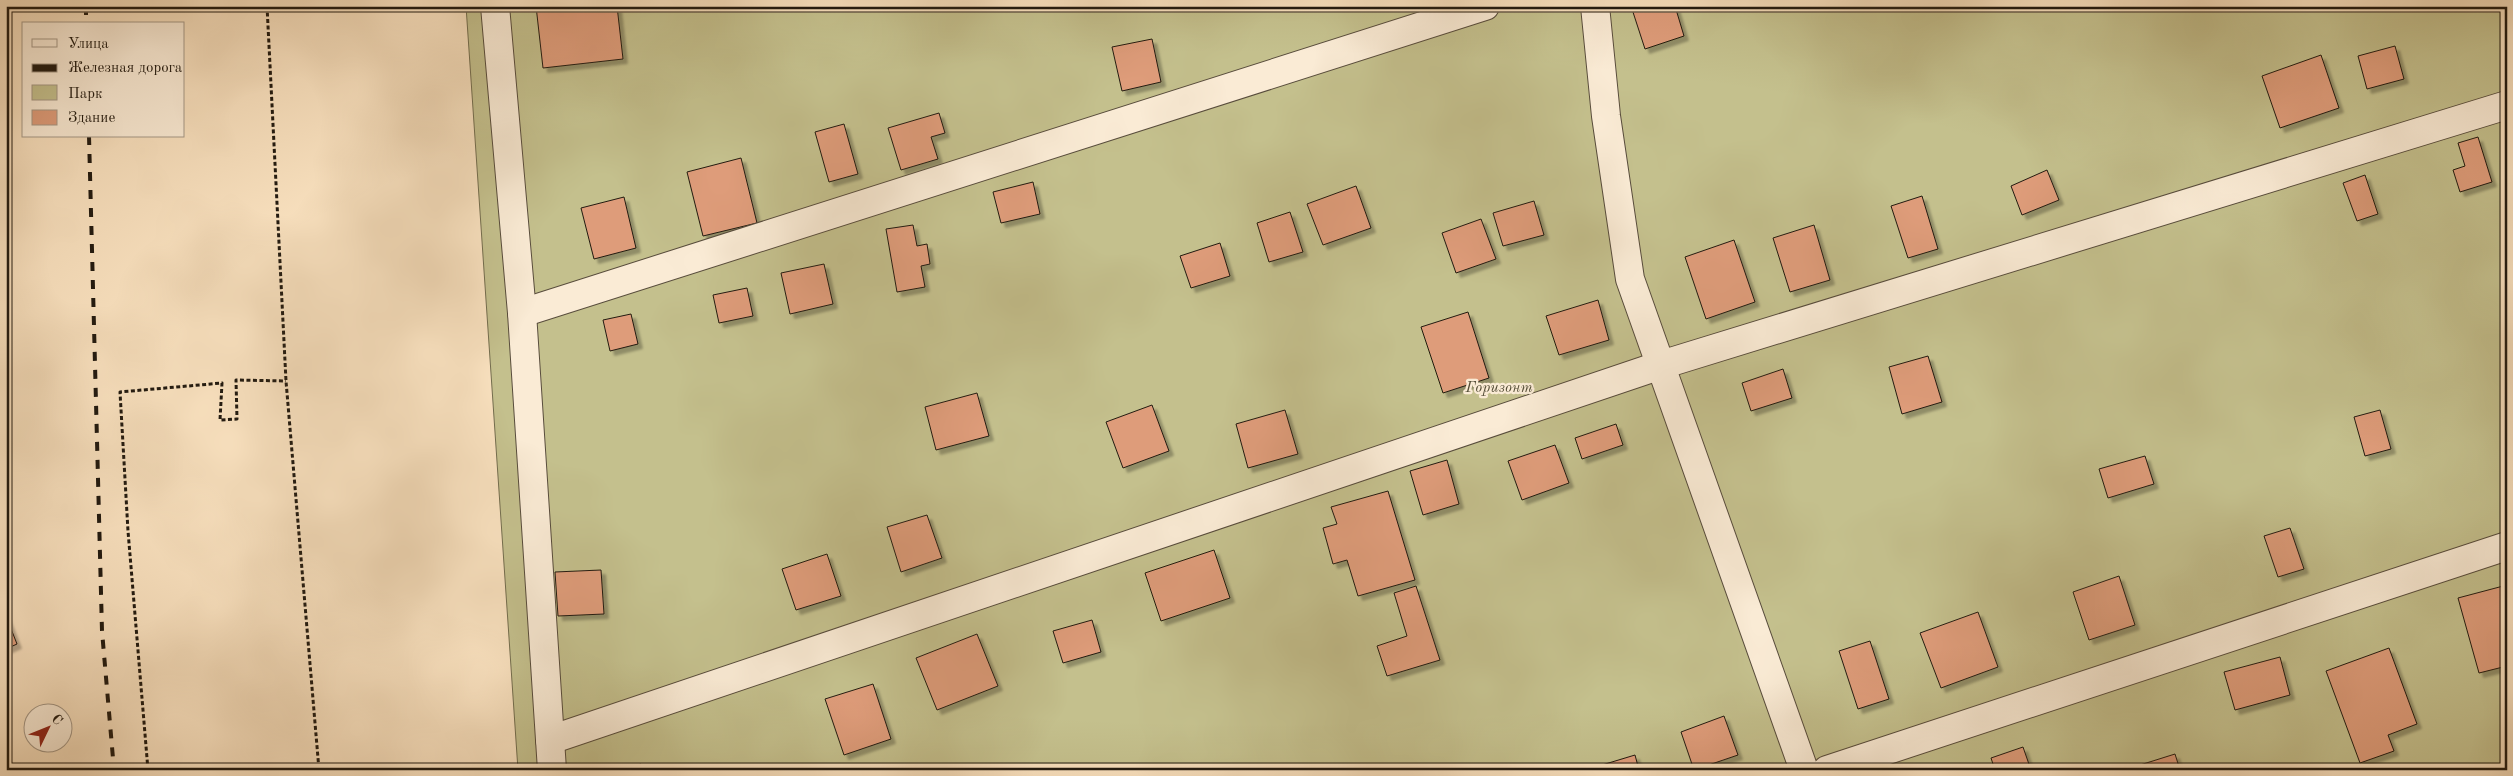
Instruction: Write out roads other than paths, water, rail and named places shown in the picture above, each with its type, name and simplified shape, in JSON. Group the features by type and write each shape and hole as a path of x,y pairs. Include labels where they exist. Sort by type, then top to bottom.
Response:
{"lane":[{"path":"495,6 522,313 552,770"},
{"path":"522,313 1485,6"},
{"path":"1595,6 1606,116 1630,279 1804,770"},
{"path":"550,740 1661,365 2507,105"},
{"path":"1827,770 2507,546"}],"railway":[{"path":"86,6 86,22"},
{"path":"89,138 102,631 114,770"}],"park label":[{"name":"Горизонт","path":"1499,388"}]}
